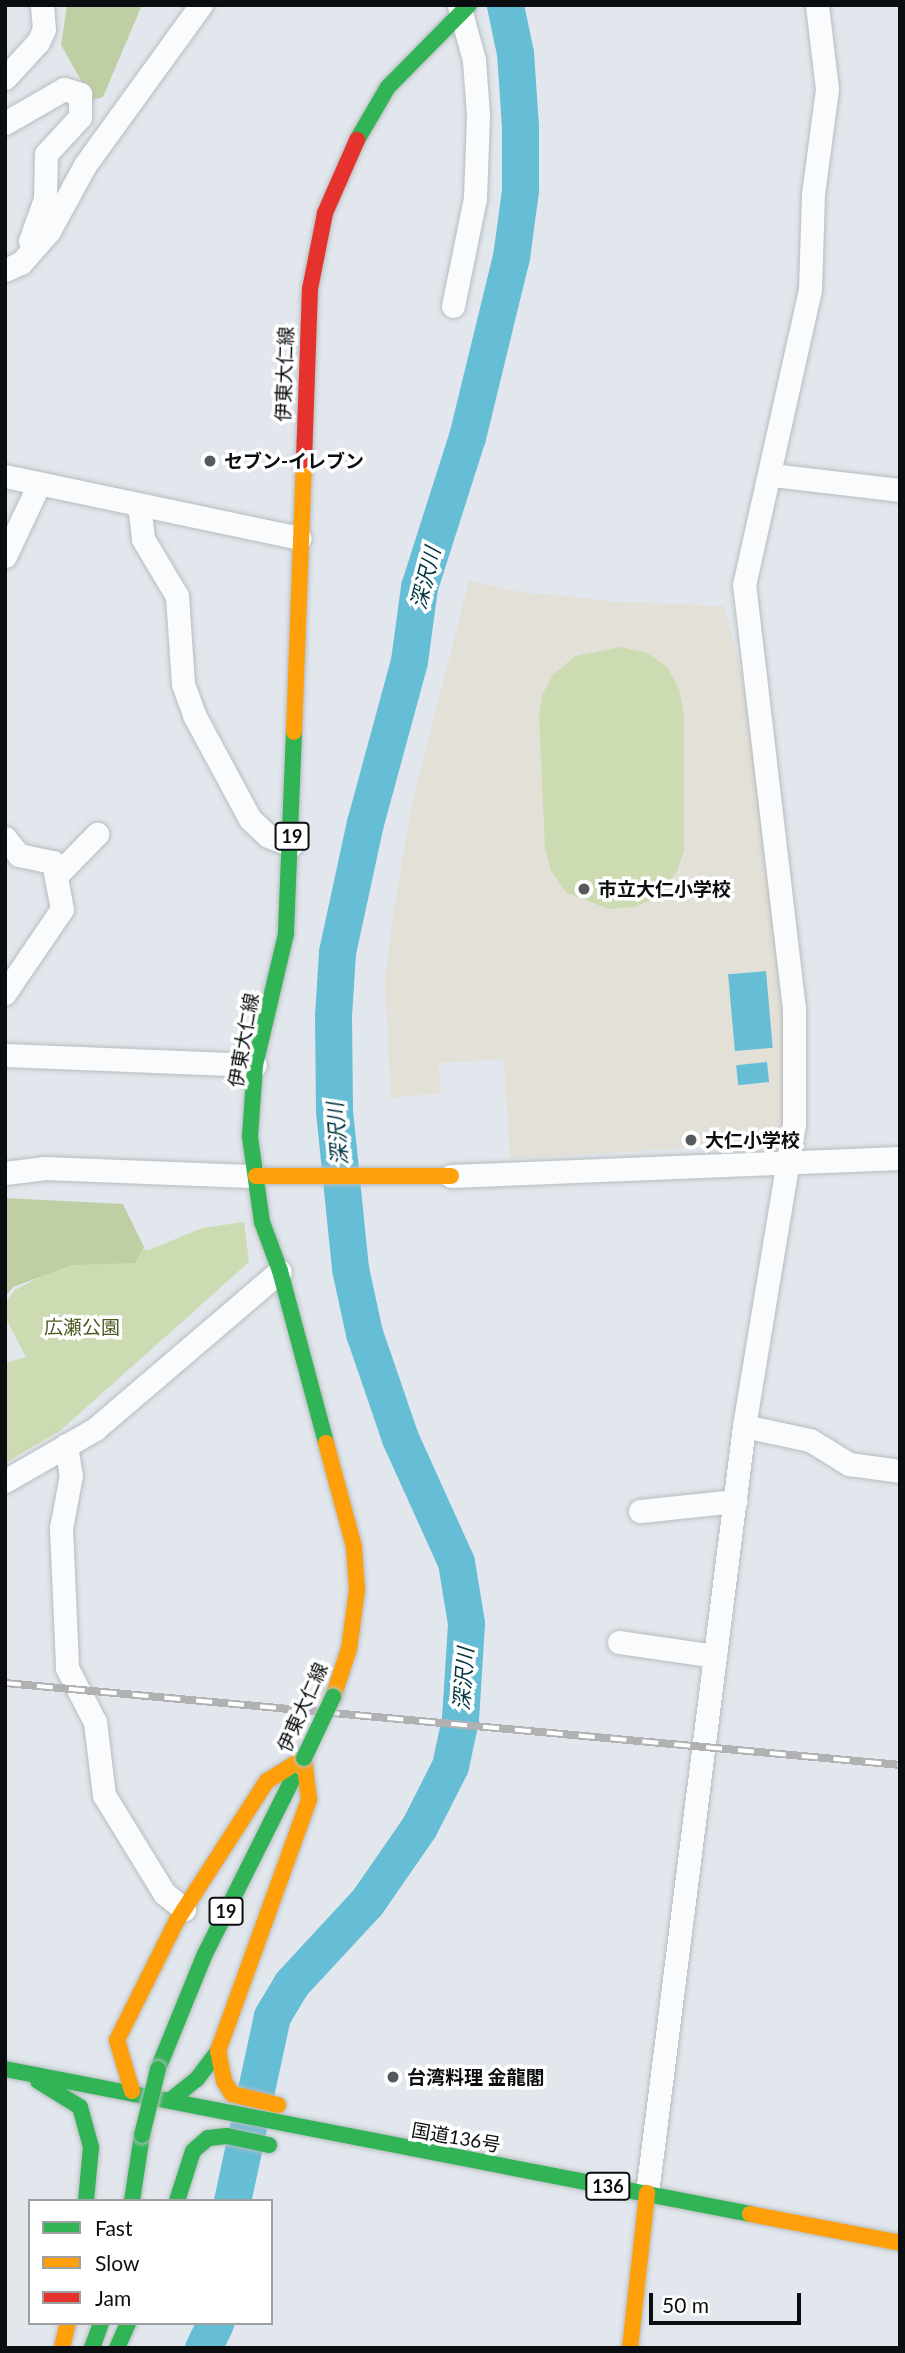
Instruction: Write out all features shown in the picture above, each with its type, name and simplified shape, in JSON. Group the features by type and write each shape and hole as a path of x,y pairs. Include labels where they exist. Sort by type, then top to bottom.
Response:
{"main road":[{"name":"伊東大仁線","path":"132,2199 142,2134 158,2069 204,1956 333,1697 349,1648 357,1590 355,1547 280,1271 262,1222 250,1137 255,1065 286,934 310,289 325,213 355,143 388,87 464,7"},
{"path":"256,1176 451,1177"},
{"path":"106,2057 184,1909 267,1781 304,1758 309,1800 218,2051 197,2079 172,2099"},
{"path":"117,2040 132,2091 120,2107"},
{"path":"218,2051 224,2081 232,2094 305,2112 334,2136"},
{"path":"13,2070 86,2067"},
{"path":"13,2070 80,2107 92,2147"},
{"name":"国道136号","path":"13,2070 172,2099 334,2136 647,2193 900,2243"},
{"path":"86,2199 92,2147 106,2122"},
{"path":"178,2199 193,2151 208,2138 227,2136 292,2150"},
{"path":"341,2152 388,2146"},
{"path":"629,2348 647,2193"},
{"path":"62,2348 68,2325"},
{"path":"92,2348 100,2325"},
{"path":"117,2348 127,2325"}],"street":[{"path":"5,78 38,42 44,29 42,5"},
{"path":"13,267 49,231 85,165 201,5"},
{"path":"647,2193 744,1426 790,1163 794,1009 743,600 810,290 815,172 826,125 827,89 817,5"},
{"path":"453,306 475,198 478,115 474,60 464,7"},
{"path":"7,115 64,89 80,94 83,104 80,117 46,154 45,199 13,267"},
{"path":"772,475 900,490"},
{"path":"5,476 300,538"},
{"path":"5,556 39,484"},
{"path":"139,505 143,539 177,596 183,684 194,716 250,819 268,836 291,845"},
{"path":"55,876 97,834"},
{"path":"5,838 19,855 53,862 62,909 5,993"},
{"path":"5,1055 255,1065"},
{"path":"451,1177 900,1158"},
{"path":"5,1173 44,1168 256,1176"},
{"path":"5,1481 95,1429 280,1271"},
{"path":"744,1426 810,1440 849,1464 900,1471"},
{"path":"66,1445 71,1475 61,1528 66,1668 94,1722 104,1795 164,1893 184,1909"},
{"path":"640,1511 734,1501"},
{"path":"618,1642 715,1656"}],"shaded area":[{"name":"市立大仁小学校","path":"469,581 521,592 620,602 724,606 738,658 758,771 787,1036 782,1142 510,1159 504,1059 438,1063 441,1093 391,1098 385,981 394,909 411,808"}],"green space":[{"path":"67,5 142,5 103,97 92,100 61,45"},
{"path":"621,647 647,653 667,667 679,689 684,714 684,850 677,872 651,900 634,907 609,909 567,893 551,871 545,848 539,715 543,693 553,675 575,656"},
{"path":"5,1198 123,1204 144,1247 135,1263 72,1265 13,1287 5,1297"},
{"name":"広瀬公園","path":"244,1222 249,1262 61,1430 5,1463 5,1363 26,1357 5,1317 5,1303 15,1290 105,1243 149,1250 202,1228"}],"water":[{"path":"766,971 773,1048 735,1051 728,974"},
{"path":"767,1062 769,1082 738,1085 736,1065"}],"waterway":[{"name":"深沢川","path":"232,2199 272,2016 291,1984 367,1902 419,1827 450,1766 460,1719 466,1623 456,1562 400,1438 364,1333 350,1268 334,1110 333,1016 337,952 365,823 409,661 419,587 467,437 511,257 520,190 520,126 515,53 505,5"},
{"name":"深沢川","path":"203,2348 214,2325"}],"railway":[{"path":"5,1683 900,1765"}],"traffic: fast":[{"path":"357,140 388,87 469,5"},
{"path":"294,732 286,934 255,1065 250,1137 262,1222 280,1271 326,1443"},
{"path":"304,1758 333,1697"},
{"path":"158,2069 204,1956 292,1780"},
{"path":"172,2099 197,2079 218,2051"},
{"path":"5,2069 750,2214"},
{"path":"142,2135 158,2069"},
{"path":"38,2081 80,2107 91,2147 86,2199"},
{"path":"132,2199 142,2135"},
{"path":"178,2199 193,2151 208,2138 227,2136 269,2145"},
{"path":"92,2348 100,2325"},
{"path":"117,2348 127,2325"}],"traffic: slow":[{"path":"294,732 304,460"},
{"path":"256,1176 451,1176"},
{"path":"326,1443 354,1547 357,1590 349,1649 333,1697"},
{"path":"132,2091 117,2040 176,1922 267,1781 304,1758"},
{"path":"278,2105 232,2094 224,2081 218,2051 309,1800 304,1758"},
{"path":"630,2348 647,2193"},
{"path":"750,2214 900,2243"},
{"path":"62,2348 68,2325"}],"traffic: jam":[{"path":"304,460 310,289 325,213 357,140"}],"place":[{"name":"セブン-イレブン","path":"210,461"},
{"name":"市立大仁小学校","path":"584,889"},
{"name":"大仁小学校","path":"691,1140"},
{"name":"台湾料理 金龍閣","path":"393,2077"}]}
